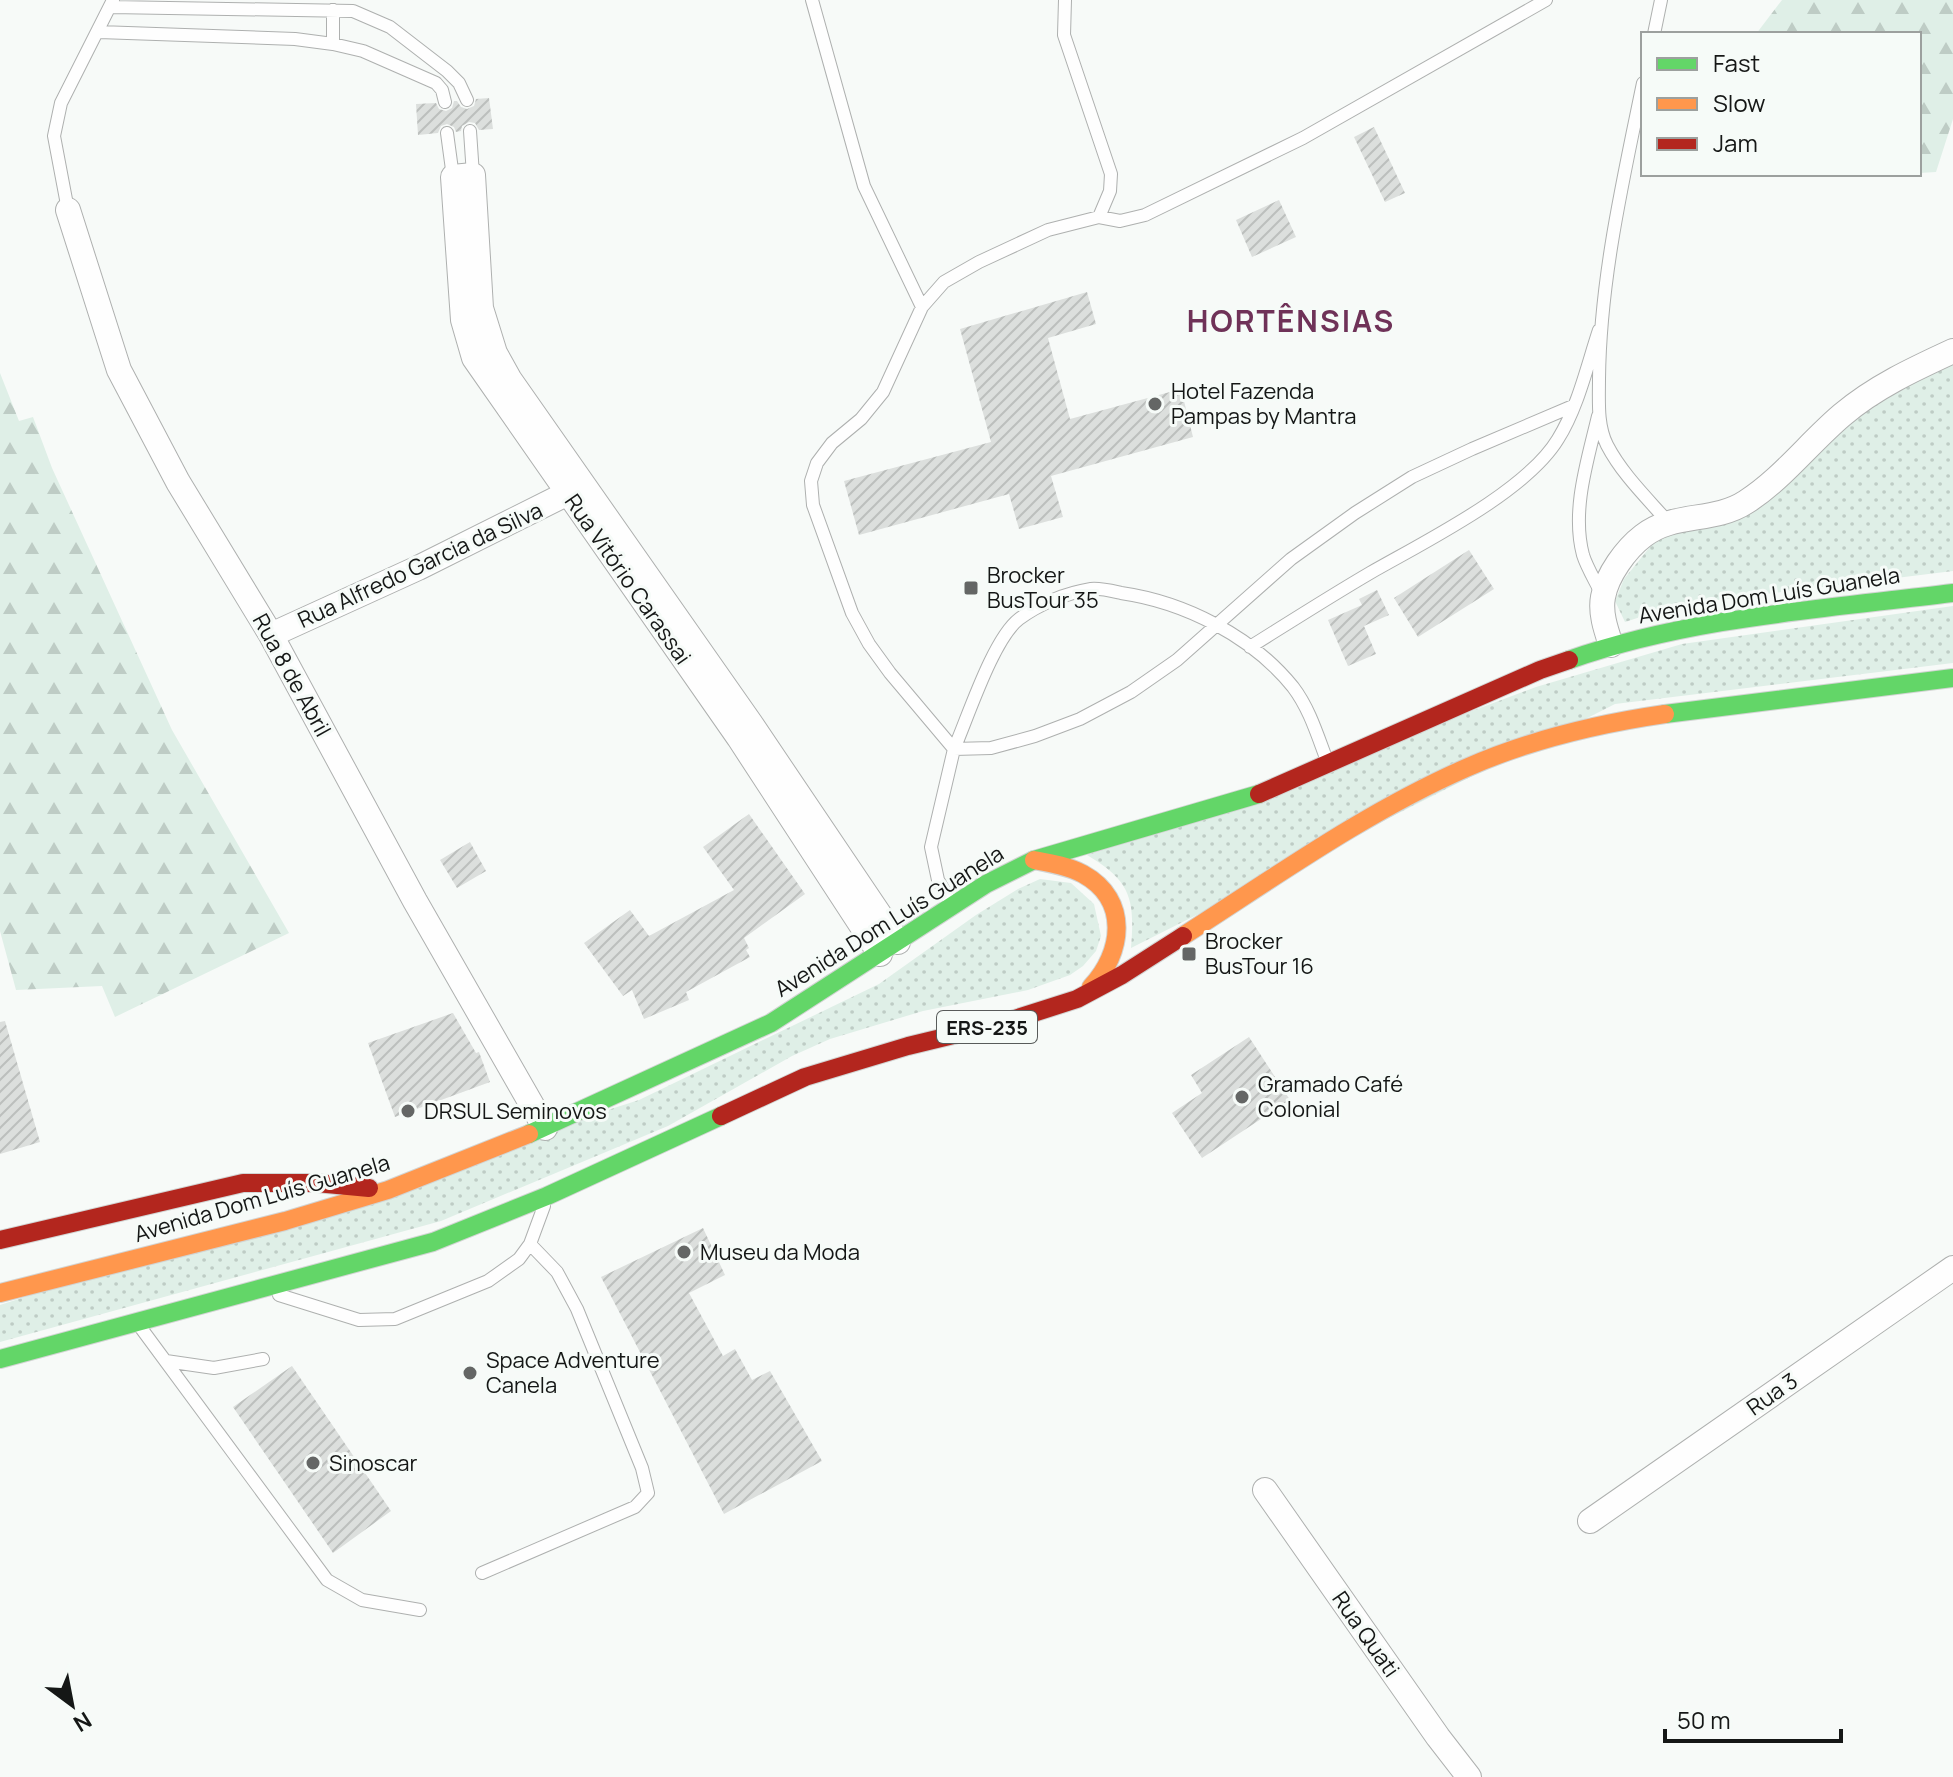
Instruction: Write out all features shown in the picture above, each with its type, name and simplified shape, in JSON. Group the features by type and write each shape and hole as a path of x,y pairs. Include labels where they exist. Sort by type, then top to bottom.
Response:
{"main road":[{"name":"Avenida Dom Luís Guanela","path":"0,1293 285,1221 388,1190 545,1128 749,1034 986,884 1034,860 1251,798 1540,670 1611,645 1743,619 1953,593"},
{"name":"ERS-235","path":"0,1359 433,1242 547,1196 805,1077 908,1046 999,1024 1077,999 1122,975 1373,815 1465,768 1525,745 1602,723 1953,678"},
{"path":"1034,860 1087,876 1103,891 1117,916 1119,942 1111,965 1077,999"},
{"path":"0,1240 243,1183 316,1183 388,1190"}],"street":[{"name":"Rua Vitório Carassai","path":"463,176 481,308 495,353 577,490 751,724 889,948"},
{"name":"Rua 8 de Abril","path":"68,210 119,370 178,482 271,635 415,901 545,1128"},
{"path":"1611,645 1604,623 1603,597 1616,566 1643,536 1668,522 1724,514 1746,502 1774,480 1843,414 1902,374 1953,351"},
{"name":"Rua Alfredo Garcia da Silva","path":"271,635 577,490"},
{"name":"Rua 3","path":"1590,1521 1953,1268"},
{"name":"Rua Quati","path":"1265,1490 1469,1777"}],"lane":[{"path":"812,0 864,186 922,307"},
{"path":"1065,0 1064,35 1111,174 1110,191 1099,217"},
{"path":"954,749 869,644 852,613 813,505 811,481 817,463 832,443 861,419 883,392 922,307 944,282 1048,230 1099,217 1120,221 1145,215 1303,138 1546,0"},
{"path":"1654,32 1661,0"},
{"path":"68,210 54,136 61,103 112,3 353,11 390,27 447,71 459,83 467,100"},
{"path":"333,10 333,44"},
{"path":"99,32 295,39 333,44 363,51 436,83 442,90 445,102"},
{"path":"1603,597 1583,554 1579,521 1585,470 1598,413 1599,330 1641,94"},
{"path":"463,176 470,131"},
{"path":"447,133 463,176"},
{"path":"1250,647 1335,593 1468,516 1531,472 1558,440 1599,330"},
{"path":"954,749 991,748 1035,736 1080,719 1131,692 1177,660 1291,559 1355,513 1412,477 1573,406"},
{"path":"1598,413 1606,443 1623,470 1668,522"},
{"path":"953,906 938,880 931,847 954,749 996,650 1017,621 1052,600 1094,588 1148,597 1216,625 1274,666 1294,690 1312,720 1329,765"},
{"path":"261,1289 359,1320 395,1319 488,1281 519,1259 530,1244 547,1196"},
{"path":"482,1573 635,1507 648,1493 642,1468 577,1309 557,1272 530,1244"},
{"path":"137,1322 327,1580 362,1600 420,1610"},
{"path":"166,1361 214,1368 263,1359"}],"green space":[{"path":"1782,0 1953,0 1953,119 1936,172 1921,173 1921,32 1758,32"},
{"path":"1953,358 1953,571 1677,605 1625,622 1615,601 1624,579 1658,537 1730,520 1842,425 1901,381"},
{"path":"0,373 19,421 33,417 52,468 172,730 289,933 115,1017 102,986 16,990 0,931"},
{"path":"1953,606 1953,663 1615,704 1131,948 1132,916 1127,893 1113,874 1087,855 1536,687 1682,644"},
{"path":"1040,879 1071,883 1094,904 1101,936 1096,951 1070,975 1028,990 923,1011 830,1039 792,1056 668,1126 441,1221 0,1342 0,1305 639,1100 879,984 976,915"}],"building":[{"path":"489,98 493,129 479,130 475,123 469,122 462,126 461,131 456,132 454,127 447,124 441,126 438,133 418,135 416,104 436,103 439,109 446,111 452,108 454,101 467,109 474,106 476,99"},
{"path":"1374,127 1405,193 1385,202 1354,137"},
{"path":"1279,200 1296,237 1252,257 1236,220"},
{"name":"Hotel Fazenda Pampas by Mantra","path":"1087,292 1096,324 1048,338 1070,419 1181,389 1193,437 1051,476 1063,517 1019,529 1009,494 859,535 844,481 991,442 960,329"},
{"path":"1469,550 1494,589 1418,637 1394,598"},
{"path":"1377,590 1389,615 1364,626 1376,654 1348,666 1328,620 1362,605 1359,599"},
{"path":"749,814 805,894 744,938 750,957 686,992 689,1000 644,1019 632,990 623,996 584,943 630,910 649,936 734,890 703,847"},
{"path":"470,842 486,871 457,888 440,860"},
{"path":"453,1013 476,1053 479,1052 490,1082 395,1117 368,1043"},
{"path":"5,1021 40,1142 0,1154 0,1022"},
{"name":"Gramado Café Colonial","path":"1249,1037 1290,1100 1202,1158 1172,1113 1202,1093 1191,1075"},
{"path":"703,1228 725,1275 689,1293 723,1356 735,1349 752,1380 770,1371 822,1461 724,1514 601,1277"},
{"path":"292,1366 391,1511 333,1553 233,1407"}],"traffic: fast":[{"path":"1569,660 1615,645 1710,624 1953,593"},
{"path":"1665,714 1953,678"},
{"path":"529,1134 771,1023 986,884 1034,860 1259,794"},
{"path":"0,1359 433,1242 547,1196 721,1116"}],"traffic: slow":[{"path":"1183,936 1357,825 1429,785 1514,749 1563,734 1665,714"},
{"path":"1034,860 1083,874 1109,898 1115,912 1115,943 1110,959 1091,987"},
{"path":"0,1293 285,1221 388,1190 529,1134"}],"traffic: jam":[{"path":"1259,794 1569,660"},
{"path":"721,1116 805,1077 908,1046 999,1024 1077,999 1183,936"},
{"path":"0,1240 243,1183 316,1183 369,1188"}],"place":[{"name":"Hotel Fazenda Pampas by Mantra","path":"1155,404"},
{"name":"Brocker BusTour 35","path":"971,588"},
{"name":"Brocker BusTour 16","path":"1189,954"},
{"name":"Gramado Café Colonial","path":"1242,1097"},
{"name":"DRSUL Seminovos","path":"408,1111"},
{"name":"Museu da Moda","path":"684,1252"},
{"name":"Space Adventure Canela","path":"470,1373"},
{"name":"Sinoscar","path":"313,1463"}],"district":[{"name":"HORTÊNSIAS","path":"1291,320"}]}
